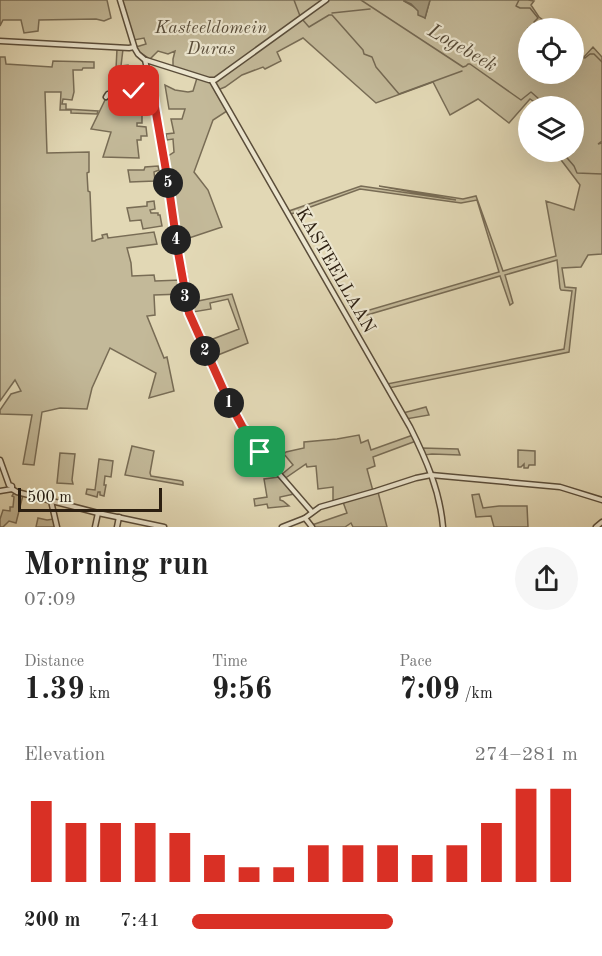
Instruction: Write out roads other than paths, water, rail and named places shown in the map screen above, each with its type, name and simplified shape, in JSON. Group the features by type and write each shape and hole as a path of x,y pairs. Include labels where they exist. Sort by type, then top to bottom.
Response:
{"street":[{"path":"120,0 138,54 146,60 212,81 326,0"},
{"path":"0,41 135,47"},
{"path":"146,60 168,182 185,298 192,322 242,426 267,460 312,512"},
{"name":"KASTEELLAAN","path":"212,81 410,427 440,500 443,527"},
{"path":"106,97 108,94 121,92 152,90"},
{"path":"0,460 10,487 16,492 165,527"},
{"path":"282,527 305,518 325,506 420,477 431,476 560,487 602,500"},
{"path":"0,491 10,487"},
{"path":"51,501 57,527"},
{"path":"95,527 99,513"},
{"path":"117,527 119,517"},
{"path":"305,518 312,527"},
{"path":"596,527 602,522"}],"waterway":[{"path":"294,0 300,16"},
{"name":"Logebeek","path":"361,0 463,67 470,64 518,98"},
{"path":"519,0 516,6 530,8 538,18"},
{"path":"332,13 370,9"},
{"path":"302,19 309,27 332,15 364,54 372,57 376,67 399,94 462,71"},
{"path":"584,58 594,54 602,62"},
{"name":"Logebeek","path":"526,96 531,92 536,96"},
{"name":"Logebeek","path":"571,162 577,173 602,174"}],"park label":[{"name":"Kasteeldomein Duras","path":"211,37"}]}
